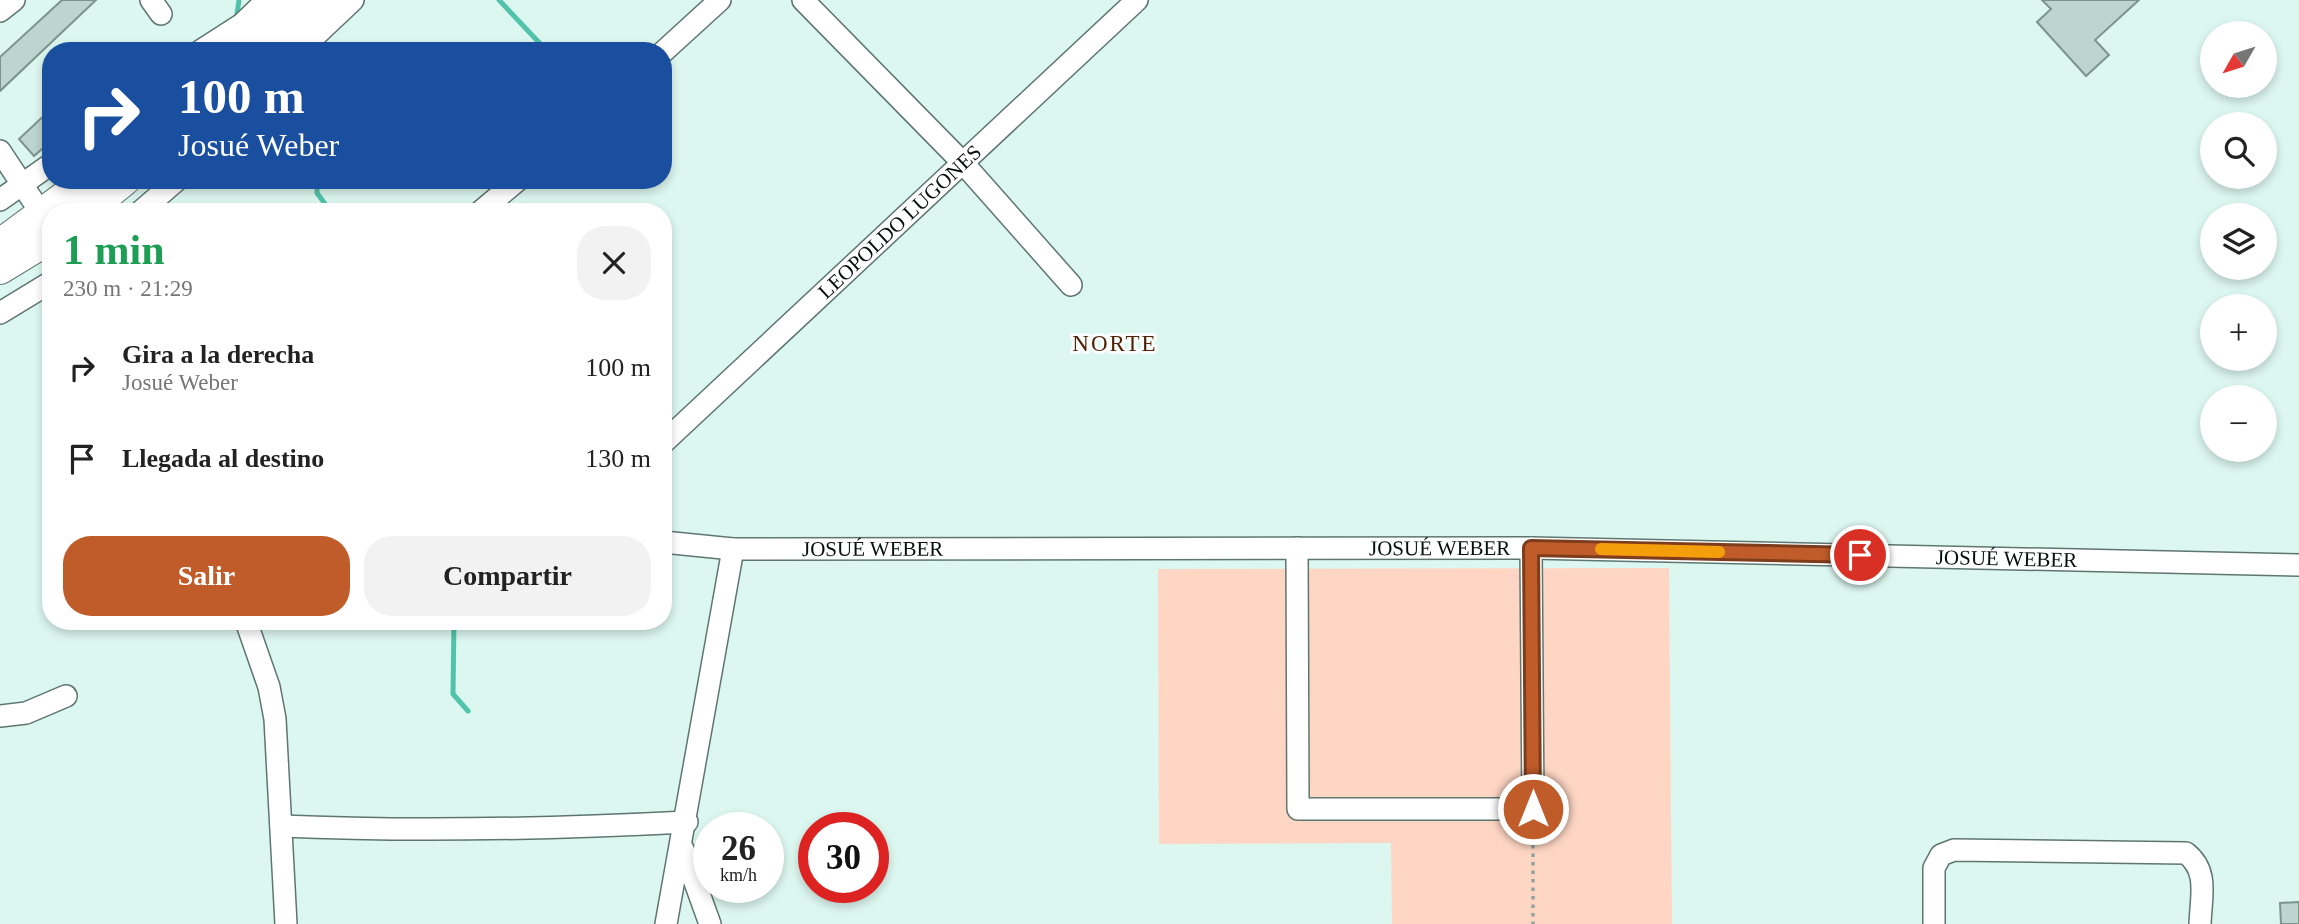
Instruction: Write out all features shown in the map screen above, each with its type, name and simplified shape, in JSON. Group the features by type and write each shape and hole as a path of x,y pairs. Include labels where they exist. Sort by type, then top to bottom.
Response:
{"main road":[{"path":"251,42 296,0"},
{"path":"283,42 327,0"},
{"path":"67,203 79,189"},
{"path":"97,203 114,189"},
{"path":"0,244 42,229"},
{"path":"0,269 42,231"}],"street":[{"path":"0,11 14,0"},
{"path":"214,42 242,24 267,0"},
{"path":"309,42 353,0"},
{"path":"672,44 720,0"},
{"path":"803,0 962,163 1071,285"},
{"name":"LEOPOLDO LUGONES","path":"672,435 1137,0"},
{"path":"0,151 25,185 42,217"},
{"path":"0,200 42,171"},
{"path":"150,203 167,189"},
{"path":"491,203 507,189"},
{"path":"0,313 42,287"},
{"name":"JOSUÉ WEBER","path":"672,543 733,548 1531,548 2299,565"},
{"path":"666,924 687,822 733,548"},
{"path":"1297,548 1298,809 1533,809 1531,548"},
{"path":"249,630 269,687 273,709 286,924"},
{"path":"0,716 26,713 66,696"},
{"path":"281,826 395,831 514,830 687,822"},
{"path":"682,847 710,924"},
{"path":"1934,924 1934,868 1941,855 1954,850 2186,853 2199,863 2202,873 2200,924"}],"path":[{"path":"1533,809 1533,924"}],"shaded area":[{"path":"1669,568 1672,924 1392,924 1391,843 1159,844 1158,569"}],"building":[{"path":"62,0 96,0 52,42 42,42 42,51 0,91 0,57"},
{"path":"2042,0 2139,0 2095,40 2109,55 2086,76 2037,22 2051,9"},
{"path":"42,117 42,149 34,156 19,139"},
{"path":"2299,902 2299,924 2281,924 2280,903"}],"waterway":[{"path":"237,14 239,0"},
{"path":"499,0 539,42"},
{"path":"317,189 324,203"},
{"path":"454,630 453,694 468,711"}],"slow traffic":[{"path":"1601,549 1719,552"}],"district":[{"name":"NORTE","path":"1115,343"}],"route":[{"path":"1533,809 1531,548 1860,555"}]}
